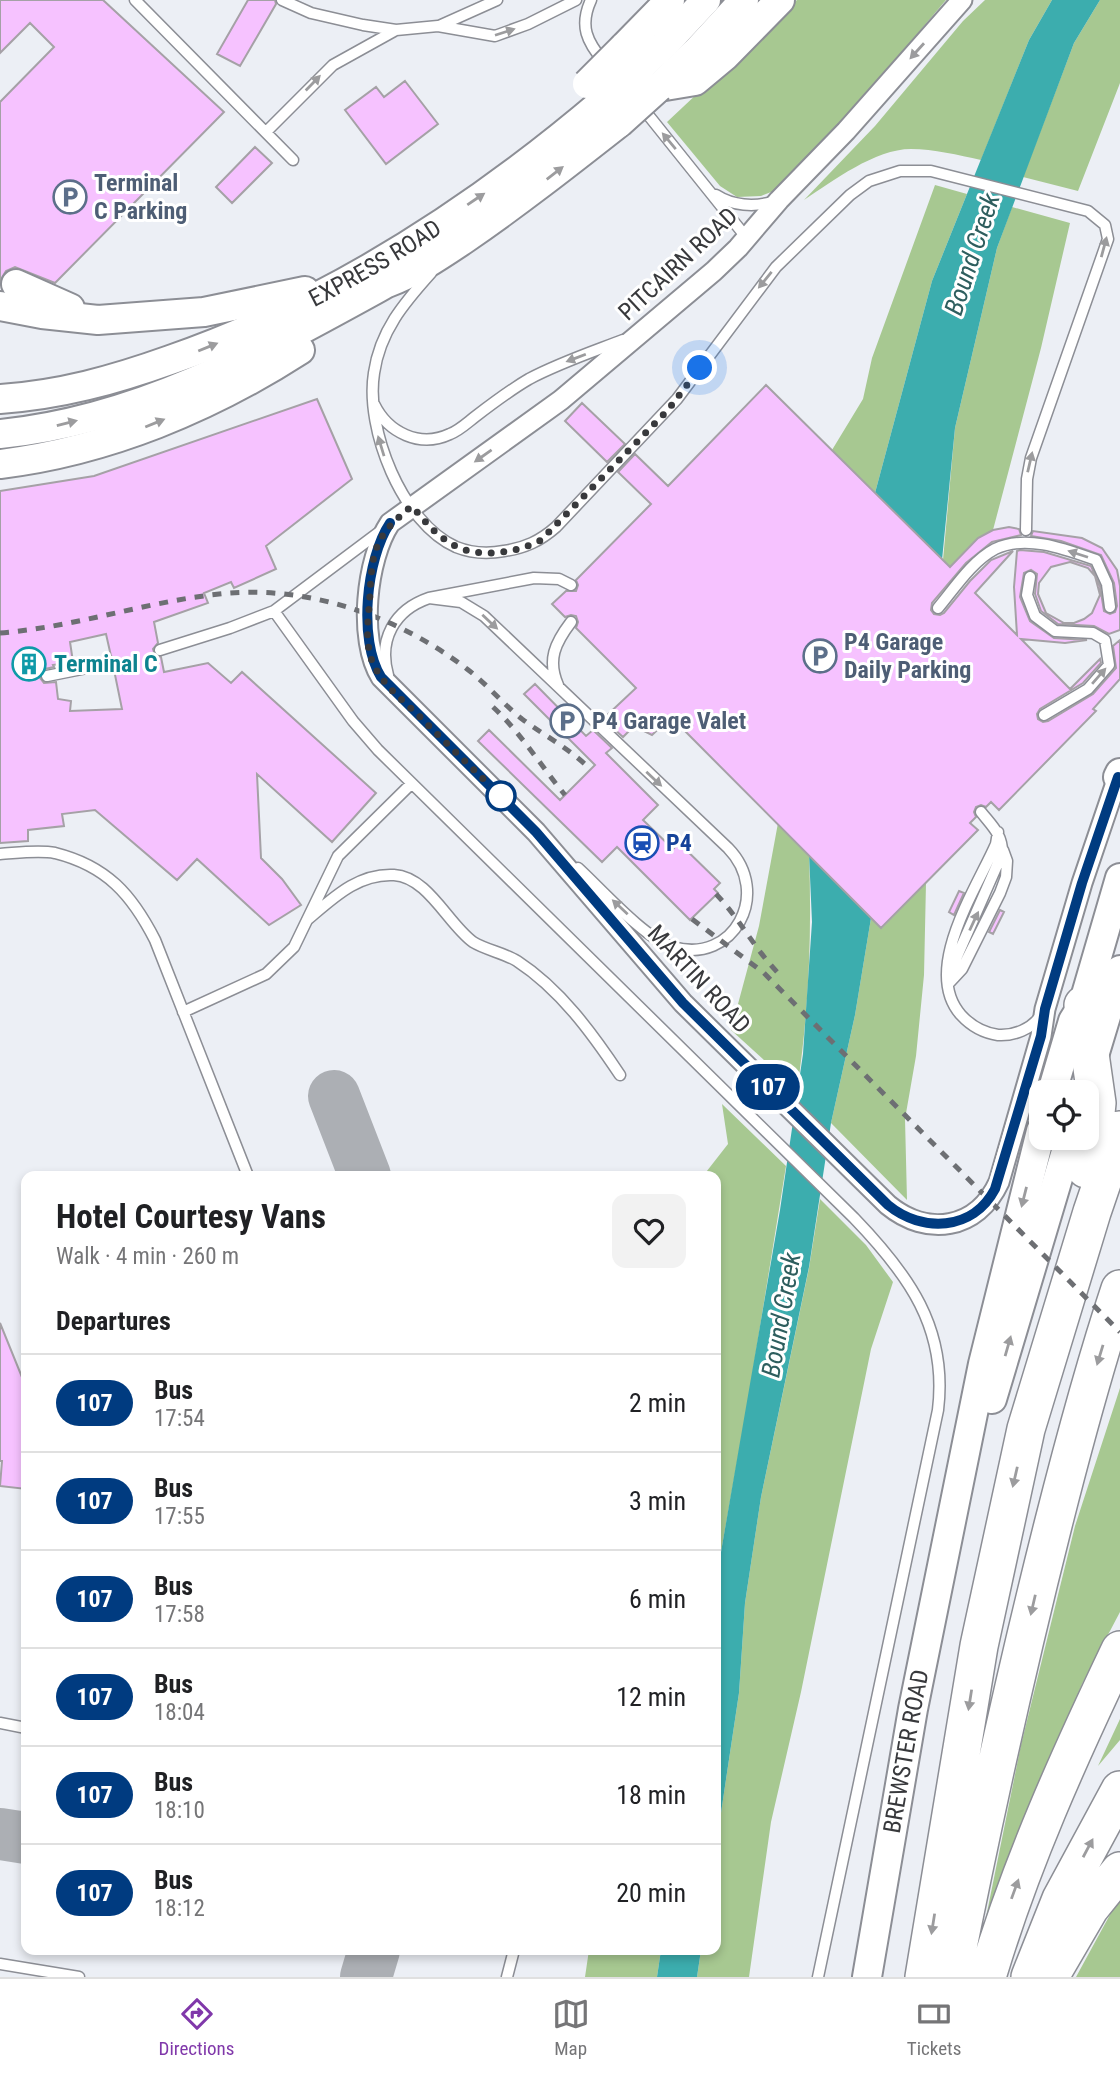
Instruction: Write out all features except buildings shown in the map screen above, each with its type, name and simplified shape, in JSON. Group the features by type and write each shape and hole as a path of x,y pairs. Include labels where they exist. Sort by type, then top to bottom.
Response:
{"highway":[{"path":"924,1977 995,1564 1026,1429 1051,1299 1094,1133 1097,1103 1088,1077 1083,1005"},
{"path":"1026,1429 1092,1212 1120,1130"},
{"path":"1049,1538 1038,1501 1085,1302 1120,1188"},
{"path":"952,1977 993,1774 1049,1538 1076,1435 1120,1290"},
{"path":"986,1977 1040,1825 1120,1650"},
{"path":"1030,1977 1066,1889 1120,1790"},
{"path":"1050,1977 1090,1908 1120,1871"}],"street":[{"name":"EXPRESS ROAD","path":"0,399 66,391 133,374 198,351 264,323 388,258 492,189 623,85 670,0"},
{"path":"0,434 50,428 180,388 277,344 387,283 405,276 529,194 623,85 666,44 706,0"},
{"path":"623,85 727,20 744,0"},
{"path":"623,85 695,80 725,56 780,0"},
{"name":"PITCAIRN ROAD","path":"390,523 561,400 714,271 838,140 962,0"},
{"path":"0,464 67,452 162,421 246,382 391,291 405,276"},
{"path":"8,295 79,318 97,320 204,312 257,303 292,293 335,288"},
{"name":"MARTIN ROAD","path":"390,523 376,550 371,570 369,644 376,670 515,810 663,981 888,1205 912,1220 939,1224 957,1222 979,1210 991,1197 999,1182 1082,883 1119,775"},
{"path":"1056,1080 1073,1021 1083,1005 1120,878"},
{"path":"1088,1077 1120,970"},
{"name":"BREWSTER ROAD","path":"867,1977 909,1731 983,1364 1036,1150"},
{"name":"BREWSTER ROAD","path":"951,1528 1066,1150"}],"lane":[{"path":"135,0 293,160"},
{"path":"282,0 335,20 396,30 438,26 495,36 528,24 576,0"},
{"path":"438,26 497,0"},
{"path":"592,0 585,16 587,37 746,237"},
{"path":"266,132 333,65 396,30"},
{"path":"457,243 393,319 377,357 372,400 375,423 383,454 412,506 448,542 467,550 498,552 522,548 541,540 668,410 765,279 850,195 879,177 911,170 947,175 1088,211 1105,225 1108,239 1031,458 1027,479 1026,530"},
{"path":"713,193 730,203 739,204 759,205 779,200"},
{"path":"372,400 385,421 398,432 416,439 434,439 451,434 507,393 541,373 640,334"},
{"path":"160,650 274,611 390,523"},
{"path":"938,608 978,561 994,550 1013,544 1029,543 1096,560 1107,584 1111,607"},
{"path":"400,697 390,680 385,661 388,635 397,618 409,607 429,598 534,578 551,577 571,585"},
{"path":"1030,577 1027,595 1035,615 1055,631 1093,633 1105,639 1109,665 1088,689 1044,715"},
{"path":"429,598 461,602 477,610 735,855 747,880 746,907 732,931 711,946 693,950 664,944 647,932 515,810"},
{"path":"274,611 364,736 854,1218 897,1266 922,1305 932,1332 938,1363 939,1402 818,1977"},
{"path":"560,690 553,670 553,652 555,643 570,622"},
{"path":"47,676 113,663"},
{"path":"183,1012 266,974 294,947 338,856 411,784"},
{"path":"948,984 962,969 1006,877 1007,861 998,832 981,812"},
{"path":"998,832 996,844 957,924 950,947 950,994 958,1012 972,1025 989,1033 1023,1031 1038,1020 1045,1009"},
{"path":"0,854 53,853 85,864 117,884 138,908 155,940 246,1171"},
{"path":"307,920 346,887 374,876 396,874 414,881 473,942 514,959 534,973 579,1018 620,1075"},
{"path":"0,1723 21,1726"},
{"path":"507,1977 513,1955"},
{"path":"0,1964 79,1977"}],"green space":[{"path":"797,0 946,0 824,144 779,189 761,196 737,197 720,186 667,122"},
{"path":"985,0 1052,0 1029,40 981,160 928,150 897,150 855,167 804,200 875,126 963,21"},
{"path":"1100,0 1120,0 1120,83 1078,191 1023,177 1074,43"},
{"path":"935,185 967,194 932,281 875,493 832,450 863,399 872,358"},
{"path":"1012,207 1070,223 1041,348 993,530 978,538 950,567 943,560 955,428 997,248"},
{"path":"778,823 809,854 809,972 797,1090 731,1030 759,926"},
{"path":"926,883 924,975 916,1056 905,1119 907,1200 831,1123 855,1015 871,918 882,928"},
{"path":"722,1104 786,1166 721,1552 721,1171 707,1171 728,1144"},
{"path":"820,1199 866,1245 893,1282 871,1349 801,1692 771,1822 749,1977 697,1977 700,1955 721,1955 721,1813 739,1693 745,1603 761,1497 809,1268"},
{"path":"1120,1388 1120,1612 1082,1684 982,1937 1021,1745 1075,1526"},
{"path":"1120,1719 1120,1740 1098,1766"},
{"path":"1120,1900 1120,1977 1076,1977 1112,1911"},
{"path":"588,1955 660,1955 657,1977 585,1977"}],"water":[{"name":"Bound Creek","path":"1052,0 1100,0 1074,43 997,248 955,428 942,560 875,493 932,281 1029,40"},
{"name":"Bound Creek","path":"809,854 871,918 855,1015 831,1123 809,1267 761,1497 745,1603 739,1693 721,1813 721,1552 780,1210 803,1054 812,922"},
{"path":"660,1955 700,1955 697,1977 657,1977"}],"taxiway":[{"path":"334,1096 363,1171"},
{"path":"0,1834 21,1837"},
{"path":"366,1977 373,1955"}],"railway":[{"path":"0,633 55,626 219,594 252,592 318,599 381,619 440,650 474,675 522,719 590,769"},
{"path":"493,707 522,739 565,795"},
{"path":"716,894 780,975"},
{"path":"692,919 764,973 1120,1332"}],"bus line":[{"name":"107","path":"390,523 373,560 368,620 370,653 381,677 536,832 683,1003 888,1205 912,1220 930,1224 957,1222 979,1210 991,1197 999,1182 1082,883 1118,777"}],"place":[{"name":"Terminal C Parking","path":"70,197"},
{"name":"P4 Garage Daily Parking","path":"820,656"},
{"name":"Terminal C","path":"29,664"},
{"name":"P4 Garage Valet","path":"567,721"},
{"name":"P4","path":"642,843"}],"route":[{"path":"501,796 400,697 381,677 373,662 368,633 371,570 380,540 390,523 412,506 448,542 467,550 498,552 522,548 541,540 668,410 700,368"}]}
